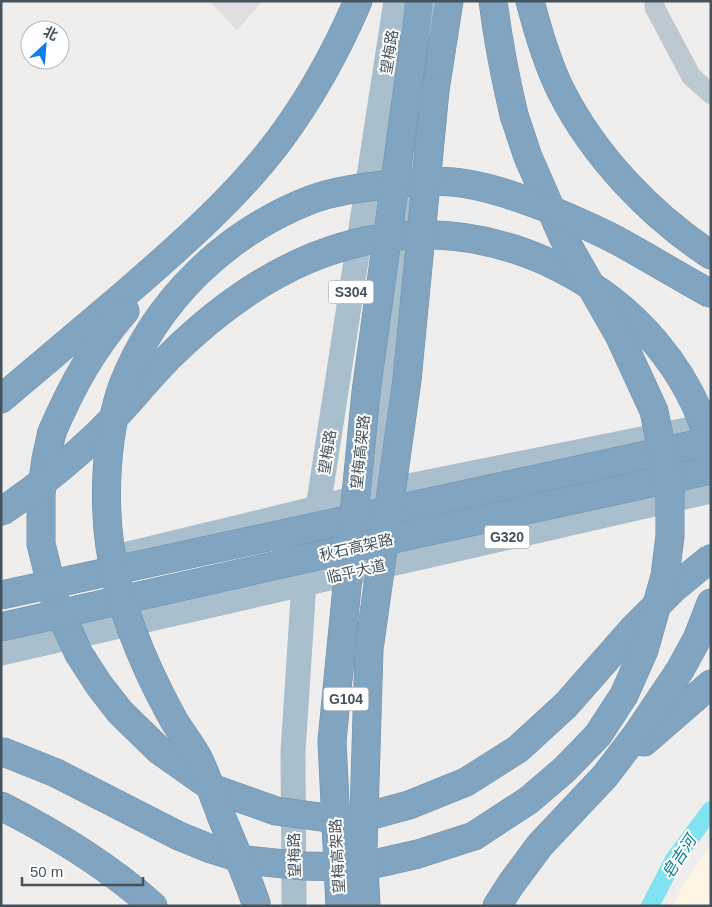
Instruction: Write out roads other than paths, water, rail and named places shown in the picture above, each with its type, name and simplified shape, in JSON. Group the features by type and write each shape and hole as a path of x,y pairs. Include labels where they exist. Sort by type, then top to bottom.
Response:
{"highway":[{"path":"1,399 174,252 226,202 279,140 317,82 358,1"},
{"name":"望梅高架路","path":"340,906 332,740 366,392 419,1"},
{"name":"望梅高架路","path":"366,906 363,849 369,649 407,380 436,90 449,1"},
{"path":"1,751 56,773 179,836 212,850 246,860 304,866 347,867 374,864 418,854 474,836 529,800 564,770 598,735 624,694 644,650 666,576 670,536 670,491 654,411 619,335 563,237 528,157 505,79 494,1"},
{"path":"530,1 539,36 560,90 592,141 621,178 666,220 711,255"},
{"path":"257,906 198,757 173,719 148,672 116,581 110,546 107,475 111,434 122,387 142,344 173,298 207,263 242,236 273,218 312,200 354,188 404,182 452,182 490,189 523,199 578,221 619,241 711,294"},
{"path":"1,512 62,467 99,434 172,354 226,307 260,283 295,264 347,245 382,238 425,234 446,235 499,244 527,254 574,275 618,304 650,335 676,369 695,403 711,448"},
{"path":"174,252 94,348 67,396 52,432 46,460 41,494 41,544 56,604 79,654 99,685 120,712 160,751 214,789 276,811 350,821 409,804 466,782 518,750 566,705 632,630 674,588 711,558"},
{"name":"秋石高架路","path":"1,595 711,441"},
{"name":"秋石高架路","path":"1,627 420,532 711,470"},
{"path":"605,776 637,734 676,676 697,639 711,603"},
{"path":"497,906 540,845 605,776 711,684"},
{"path":"1,806 48,830 94,859 153,906"}],"main road":[{"name":"望梅路","path":"294,906 293,751 304,583 318,508 396,1"},
{"path":"374,493 435,1"},
{"path":"1,584 374,493 711,425"},
{"name":"临平大道","path":"1,653 711,491"},
{"name":"G104","path":"332,906 356,571 374,493"}],"street":[{"path":"654,1 691,76 711,94"}],"waterway":[{"name":"皂吉河","path":"650,906 673,861 711,810"}]}
